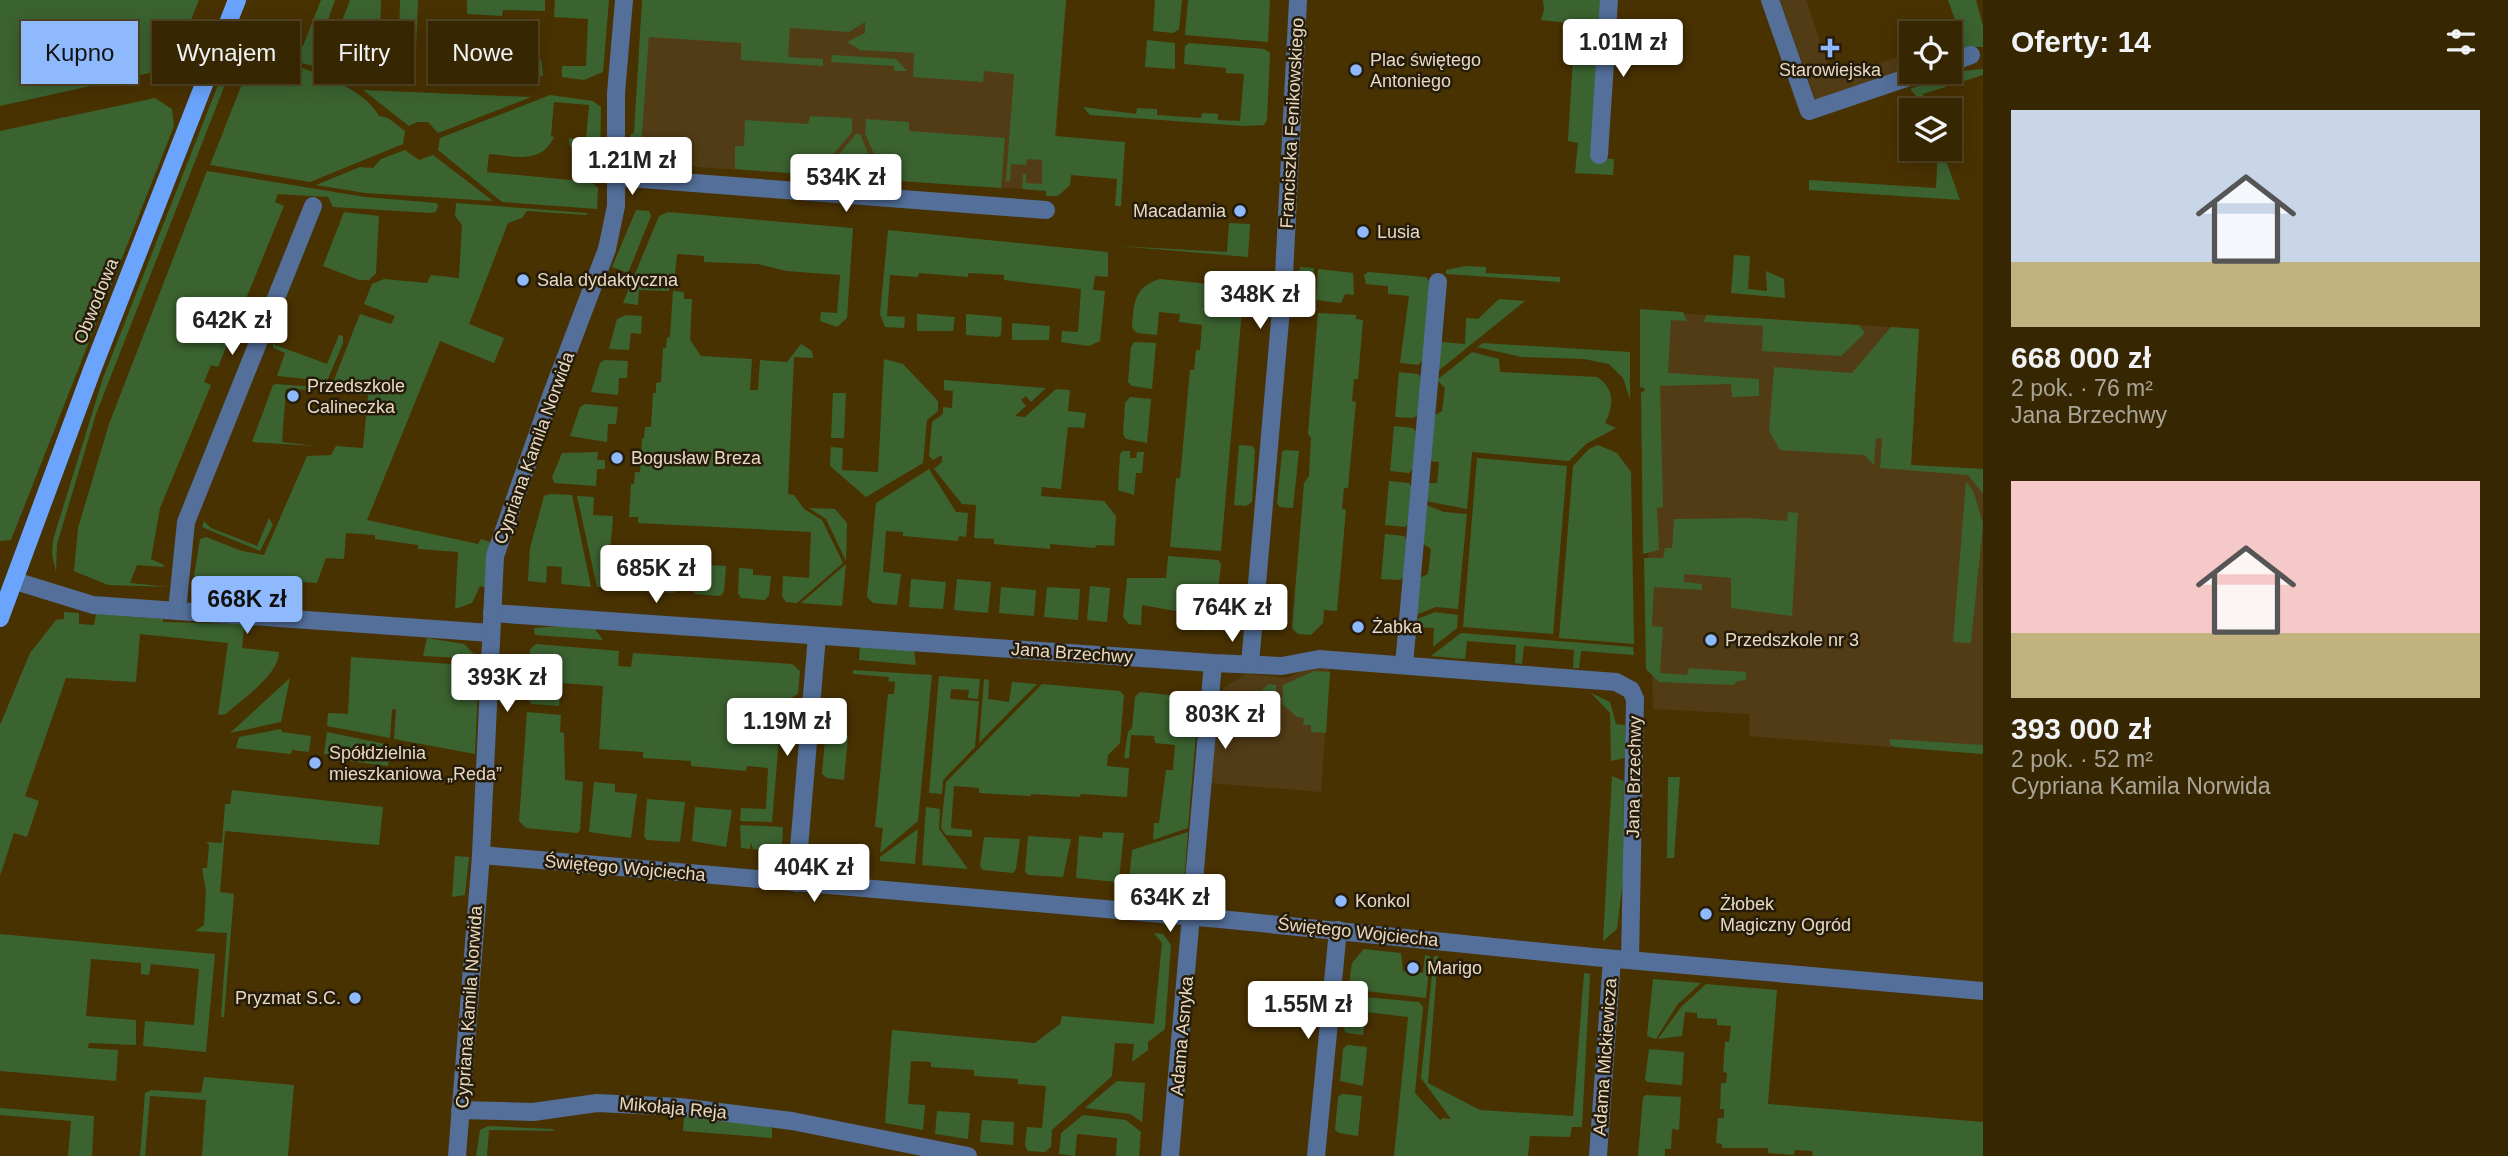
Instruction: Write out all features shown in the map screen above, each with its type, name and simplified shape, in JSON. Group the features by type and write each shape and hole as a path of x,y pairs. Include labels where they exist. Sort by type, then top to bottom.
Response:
{"main road":[{"name":"Obwodowa","path":"0,618 92,370 237,0"}],"street":[{"name":"Cypriana Kamila Norwida","path":"457,1156 481,855 495,556 607,249 616,206 616,93 624,0"},
{"name":"Franciszka Fenikowskiego","path":"1250,664 1284,275 1298,0"},
{"path":"1599,155 1609,0"},
{"path":"1770,0 1809,111 1899,80"},
{"path":"1962,58 1971,55"},
{"path":"616,177 1046,210"},
{"path":"177,611 186,522 313,206"},
{"path":"1404,665 1438,282"},
{"path":"15,581 93,605 491,633"},
{"name":"Jana Brzechwy","path":"492,613 1213,663 1297,665 1319,659 1616,682 1631,690 1635,699 1621,959"},
{"path":"796,883 817,636"},
{"name":"Adama Asnyka","path":"1170,1156 1213,663"},
{"name":"Świętego Wojciecha","path":"481,855 1193,916 1621,959 1983,990"},
{"path":"1316,1156 1338,930"},
{"name":"Adama Mickiewicza","path":"1598,1156 1621,959"},
{"name":"Mikołaja Reja","path":"460,1110 533,1112 621,1102 780,1119 968,1156"}],"shaded area":[{"path":"652,0 1066,0 1052,191 640,163"},
{"path":"1780,0 1806,0 1833,79 1899,57 1899,72 1816,101"},
{"path":"1643,311 1919,329 1911,465 1983,469 1983,754 1749,736 1750,714 1653,709 1654,586 1649,575"},
{"path":"1312,666 1330,667 1321,792 1210,783 1215,710 1223,688 1246,674 1287,678"}],"green space":[{"path":"0,0 199,0 191,21 152,21 152,72 138,76 138,21 21,21 21,84 100,84 0,106"},
{"path":"321,0 335,0 328,21 314,21 314,66 300,63 300,45 303,46"},
{"path":"350,0 381,0 380,21 342,21"},
{"path":"400,0 418,0 415,74 414,21 399,21"},
{"path":"467,0 545,0 545,11 503,10 502,16 467,14"},
{"path":"555,0 609,0 603,72 584,80 562,77 562,66 586,66 588,19 554,17"},
{"path":"642,0 1066,0 1055,136 1125,142 1121,206 1115,206 1117,179 1071,175 1070,185 1058,196 1046,196 1046,191 1022,189 1023,174 1026,174 1026,183 1042,184 1042,160 1027,159 1026,165 1011,164 1010,181 1006,181 1014,74 984,71 983,82 913,77 914,53 860,50 847,42 865,33 865,22 849,32 790,28 788,57 823,59 823,66 741,60 741,43 649,37 640,163 637,163 631,154 630,135 634,133"},
{"path":"1155,0 1182,0 1179,29 1173,33 1153,31"},
{"path":"1188,0 1270,0 1268,42 1185,35"},
{"path":"1543,0 1604,0 1592,158 1614,159 1613,175 1575,173 1578,143 1568,141 1575,24 1541,20"},
{"path":"1948,0 1976,0 1983,26 1983,47 1962,50 1962,21 1956,21"},
{"path":"1147,40 1175,43 1175,69 1145,67"},
{"path":"1189,43 1264,49 1270,53 1267,120 1264,125 1090,115 1083,107 1136,114 1137,108 1157,109 1157,115 1201,118 1202,113 1218,114 1218,120 1240,121 1244,74 1226,73 1226,68 1184,64 1185,46"},
{"path":"832,55 896,59 907,71 894,71 894,66 831,62"},
{"path":"538,59 541,59 543,75 538,78"},
{"path":"300,67 314,72 314,84 340,84 358,94 379,116 388,118 405,131 403,144 310,182 210,165 242,84 300,84"},
{"path":"1983,69 1983,75 1962,82 1962,71"},
{"path":"218,84 225,84 96,414 57,544 56,572 52,554 53,540 103,378"},
{"path":"1924,84 1955,84 1923,94 1924,98 1918,98 1910,89"},
{"path":"363,90 531,97 438,133 428,122 417,122 409,126"},
{"path":"550,95 593,101 601,107 600,160 590,163 581,160 569,143 569,138 586,140 589,105 554,102 551,136 554,137 548,146 542,152 526,157 489,154 487,172 591,182 598,188 597,209 502,202 438,150 440,138"},
{"path":"155,98 172,109 174,126 11,540 0,541 0,131"},
{"path":"810,116 852,118 852,132 816,175 735,169 735,146 744,146 745,120 808,124"},
{"path":"866,119 909,122 909,131 1005,138 1001,188 885,180 865,133"},
{"path":"856,134 860,134 879,179 822,175"},
{"path":"405,150 419,160 433,155 493,201 365,193 316,185 360,167 373,168 381,159"},
{"path":"1937,161 1946,161 1960,200 1809,190 1809,180 1936,188"},
{"path":"207,171 365,197 437,203 438,206 436,212 431,213 333,207 328,197 278,194 275,202 284,206 218,367 211,365 204,382 211,385 160,508 151,559 164,565 137,565 130,583 169,587 108,585 74,571 78,528 109,424"},
{"path":"456,203 587,213 527,211 522,218 508,223 469,324 504,338 494,363 440,341 367,520 478,544 481,539 490,542 487,588 480,586 472,603 455,609 458,552 418,549 418,545 375,539 375,535 346,533 344,559 326,558 317,583 231,577 226,584 225,595 195,592 192,588 200,539 206,537 242,551 264,555 307,456 331,455 336,446 363,448 368,395 333,392 334,380 360,314 391,324 395,316 364,304 372,284 384,279 427,283 431,275 459,278 462,225 455,216"},
{"path":"636,210 649,211 651,216 628,273 612,267"},
{"path":"344,212 379,216 376,273 369,280 359,280 323,266"},
{"path":"668,212 853,228 847,318 837,327 820,321 821,312 837,313 840,275 786,271 758,264 704,262 704,256 677,254 675,275 670,275 669,291 639,290 638,305 623,303 659,216"},
{"path":"1229,223 1250,224 1248,257 1118,246 1227,252"},
{"path":"888,230 1108,252 1108,277 1095,276 1093,290 1105,291 1100,341 1089,346 1061,342 1062,331 1078,332 1081,289 1004,280 1004,275 890,275 887,316 905,317 904,328 885,327 880,314"},
{"path":"1734,255 1750,256 1748,289 1767,291 1766,271 1784,279 1785,298 1731,293"},
{"path":"1466,266 1486,267 1486,273 1560,277 1560,282 1446,274 1446,270"},
{"path":"1300,267 1314,268 1310,312 1297,312 1294,307"},
{"path":"1318,269 1353,273 1354,295 1345,294 1341,303 1316,300"},
{"path":"1368,272 1426,277 1430,283 1423,360 1418,365 1400,363 1409,296 1388,294 1388,286 1366,284 1364,275"},
{"path":"1160,279 1229,286 1242,310 1221,551 1170,547 1176,478 1180,478 1190,370 1194,370 1196,350 1200,350 1202,325 1179,322 1180,314 1159,312 1157,335 1137,333 1132,328 1137,297 1151,282"},
{"path":"673,291 684,292 684,299 692,299 690,340 701,356 752,359 750,390 758,390 760,360 787,362 801,344 812,351 813,358 794,357 788,494 794,495 804,509 822,520 843,563 797,603 786,602 782,596 783,576 809,578 811,532 638,523 638,517 629,517 631,484 634,484 635,472 640,472 642,439 645,427 651,427 653,393 656,393 656,383 661,382 663,348 666,348 667,338 670,337"},
{"path":"1499,299 1525,301 1437,372 1441,324 1442,342 1465,344 1466,318 1478,319"},
{"path":"1640,309 1683,312 1687,321 1671,320 1668,373 1759,379 1759,396 1732,397 1731,384 1660,386 1663,507 1657,508 1659,550 1643,554 1641,392 1645,391 1640,387"},
{"path":"1318,313 1356,315 1356,319 1363,320 1358,379 1354,379 1352,401 1356,402 1348,488 1344,488 1342,509 1346,510 1337,611 1324,610 1323,623 1311,635 1298,634 1292,628 1304,483 1309,476 1311,438 1308,434"},
{"path":"917,314 955,317 953,331 917,331"},
{"path":"966,314 1002,317 1001,335 966,335"},
{"path":"626,315 642,316 641,334 631,333 629,350 609,349 617,319"},
{"path":"1707,315 1859,325 1865,333 1841,356 1762,351 1763,326 1703,322"},
{"path":"1012,323 1050,326 1049,340 1012,340"},
{"path":"1891,327 1919,329 1911,465 1983,469 1983,494 1968,475 1880,468 1882,439 1876,438 1874,465 1864,455 1780,450 1769,431 1774,367 1852,373"},
{"path":"339,335 343,336 343,343 327,381 277,376 285,353 273,348 273,344 327,364"},
{"path":"1134,342 1156,343 1152,389 1132,386 1128,382 1131,347"},
{"path":"1483,343 1630,352 1630,399 1623,378 1609,364 1584,359 1522,357 1477,347"},
{"path":"1472,352 1499,359 1500,372 1597,377 1610,392 1611,404 1605,423 1616,428 1586,444 1569,461 1472,452 1467,509 1426,501 1428,483 1437,483 1439,462 1430,461 1434,416 1442,411 1445,388 1437,380"},
{"path":"884,359 903,364 938,401 938,411 927,420 923,463 866,497 830,466 831,447 843,448 842,470 878,472"},
{"path":"604,360 628,361 627,378 619,378 618,395 591,392 600,363"},
{"path":"1399,372 1418,374 1421,378 1418,414 1414,418 1395,417"},
{"path":"944,380 1046,388 1031,402 1026,396 1021,400 1026,406 1015,416 1025,417 1056,389 1070,390 1068,411 1086,413 1084,428 1068,427 1061,489 1042,487 1041,496 1104,501 1116,516 1114,546 1096,545 1095,548 1050,544 1050,549 994,544 994,539 974,538 976,505 962,504 934,469 942,462 942,455 933,460 929,456 932,422 943,414 943,407 952,408 953,391 944,390"},
{"path":"273,385 314,387 314,390 286,389 282,442 316,446 252,442"},
{"path":"833,393 846,393 844,438 831,438"},
{"path":"1130,397 1151,399 1147,443 1126,439 1123,434 1125,403"},
{"path":"585,404 618,407 616,424 608,424 607,442 570,436 580,407"},
{"path":"1394,426 1413,428 1416,432 1413,469 1409,473 1390,471"},
{"path":"1239,445 1252,446 1255,450 1252,502 1246,506 1234,505"},
{"path":"1598,445 1617,453 1631,472 1634,644 1559,638 1573,466 1589,449"},
{"path":"1130,451 1130,458 1136,458 1137,452 1144,452 1142,473 1136,473 1134,495 1118,490 1120,454"},
{"path":"1299,451 1293,508 1280,507 1277,503 1282,452"},
{"path":"598,452 597,460 605,460 605,469 597,469 596,486 554,483 552,477 562,453"},
{"path":"1477,458 1567,466 1553,634 1463,627"},
{"path":"929,469 956,512 968,513 966,537 959,536 958,541 903,536 903,532 886,531 883,572 901,574 897,605 873,603 867,597 876,503"},
{"path":"1389,481 1409,483 1412,488 1410,522 1405,527 1385,525"},
{"path":"1966,481 1974,493 1983,524 1971,643 1953,642"},
{"path":"572,495 591,587 561,584 562,567 547,566 546,583 528,581 530,548 544,496"},
{"path":"577,496 594,497 593,515 613,516 609,568 636,570 631,589 597,587"},
{"path":"1426,505 1444,512 1467,514 1458,609 1436,607 1416,615 1419,578 1428,574 1431,549 1422,543"},
{"path":"809,508 835,509 847,523 846,561 826,519"},
{"path":"1788,512 1798,513 1792,616 1731,608 1731,578 1684,574 1684,582 1702,584 1702,590 1654,587 1652,626 1663,627 1660,673 1687,675 1689,668 1746,672 1746,680 1733,685 1659,682 1646,669 1644,558 1663,558 1665,548 1672,548 1674,519 1750,518 1787,521"},
{"path":"269,518 273,525 260,551 202,527 204,521 211,528 257,546"},
{"path":"1385,534 1404,536 1408,542 1405,576 1400,580 1381,579"},
{"path":"1168,556 1218,560 1221,564 1214,629 1206,631 1207,618 1198,617 1198,609 1187,608 1187,613 1142,605 1141,625 1129,624 1123,617 1127,578 1166,578"},
{"path":"664,562 681,563 679,588 674,593 652,591 647,586 648,565 664,566"},
{"path":"694,564 726,566 724,592 720,596 695,594 692,589"},
{"path":"846,564 842,606 801,603"},
{"path":"739,568 753,569 753,575 771,576 769,595 765,600 741,598 738,593"},
{"path":"911,579 946,582 943,609 909,607"},
{"path":"957,579 991,582 988,613 954,610"},
{"path":"1090,586 1110,588 1107,622 1087,620"},
{"path":"1001,587 1036,590 1034,616 999,613"},
{"path":"1047,587 1080,589 1078,620 1044,617"},
{"path":"64,612 79,613 79,624 94,625 96,614 163,619 163,622 241,624 244,629 242,648 279,652 273,669 266,678 226,714 218,715 228,643 140,634 136,682 66,678 25,796 39,801 27,837 14,833 0,876 0,725 30,653 56,620 64,619"},
{"path":"1435,612 1458,615 1457,628 1433,647 1434,628 1417,627 1415,642 1417,619"},
{"path":"592,625 603,640 535,635 534,628"},
{"path":"1461,633 1633,647 1634,655 1581,651 1579,668 1573,668 1574,650 1524,646 1522,664 1515,663 1516,645 1467,641 1465,659 1431,656"},
{"path":"427,638 464,644 479,659 423,656"},
{"path":"536,644 619,651 618,666 631,667 633,653 792,664 800,671 798,694 782,703 772,822 740,821 741,808 766,809 768,768 747,766 746,771 691,766 691,761 643,758 643,752 599,749 603,686 561,683 559,706 531,704 528,699 530,649"},
{"path":"860,646 914,650 916,665 859,660"},
{"path":"351,657 479,666 475,754 394,739 396,709 392,710 390,738 327,726 328,713 348,714"},
{"path":"853,670 932,675 918,821 880,853 883,828 875,827 888,694 894,694 895,682 888,681 889,677 853,674"},
{"path":"1314,671 1330,672 1326,733 1311,732 1311,725 1303,725 1304,718 1297,717 1282,704 1283,685"},
{"path":"939,676 980,679 978,699 968,698 969,690 951,689 950,699 979,701 975,747 943,780 942,794 929,793"},
{"path":"290,678 281,722 230,733"},
{"path":"984,679 989,680 988,699 1009,702 1012,682 1037,684 979,743"},
{"path":"1042,684 1120,691 1124,696 1120,743 1108,755 1107,766 1129,768 1127,797 979,793 979,788 954,786 951,828 972,830 972,837 946,835 941,828 946,782"},
{"path":"1268,684 1276,685 1275,713 1242,711"},
{"path":"1140,692 1199,698 1188,828 1153,840 1154,823 1159,823 1166,770 1173,770 1175,745 1155,743 1154,736 1131,735 1129,758 1124,758 1128,732 1132,728 1135,697"},
{"path":"1591,693 1610,702 1616,724 1625,725 1625,758 1611,761 1610,713"},
{"path":"527,712 561,715 565,780 583,782 580,830 577,833 526,828 519,821"},
{"path":"281,729 282,732 311,736 309,752 292,750 291,754 236,748 239,737"},
{"path":"327,732 390,745 388,766 334,759 334,755 324,754"},
{"path":"829,734 848,736 844,780 827,778 822,774 825,739"},
{"path":"1890,739 1983,745 1983,754 1895,747 1890,745"},
{"path":"1612,776 1624,781 1623,880 1617,929 1603,941"},
{"path":"1668,777 1680,777 1674,858 1667,858"},
{"path":"594,782 615,784 615,792 637,794 631,838 589,832"},
{"path":"232,790 383,807 379,845 225,831 220,892 234,894 224,1017 221,1017 227,933 195,931 204,925 206,891 202,868 207,868 209,845 206,842 222,843 225,804 230,804"},
{"path":"647,799 685,802 680,842 647,840 644,836"},
{"path":"695,807 732,810 726,847 692,841"},
{"path":"926,807 940,809 939,829 968,869 922,865"},
{"path":"740,825 783,827 782,846 773,851 753,849 751,843 750,849 741,848"},
{"path":"918,829 915,864 880,861 880,857"},
{"path":"1103,832 1124,833 1119,879 1116,882 1076,878 1079,836 1102,838"},
{"path":"1188,832 1184,882 1178,888 1133,885 1129,881 1132,850"},
{"path":"1028,836 1071,839 1063,877 1029,875 1025,872"},
{"path":"984,837 1020,839 1016,869 1013,873 983,870 980,866"},
{"path":"455,856 469,857 465,895 452,897"},
{"path":"1154,933 1163,934 1171,945 1165,1029 1148,1042 1148,1050 1132,1062 1134,1044 1115,1043 1112,1076 1052,1130 1051,1147 1045,1152 1028,1151 1025,1145 1027,1127 1042,1128 1046,1086 1018,1084 1018,1079 974,1076 974,1070 931,1067 931,1062 911,1061 908,1104 925,1105 923,1130 885,1123 892,1030 1035,1043 1060,1024 1062,1016 1154,1024 1162,943"},
{"path":"0,934 215,954 206,1052 143,1046 145,1021 194,1025 199,969 151,964 149,975 141,974 141,963 91,959 86,1016 136,1020 136,1045 89,1043 88,1048 118,1050 116,1081 0,1071"},
{"path":"1364,949 1401,953 1403,971 1423,973 1425,955 1430,956 1426,998 1348,989 1352,963"},
{"path":"1434,956 1438,956 1428,1083 1480,1110 1573,1116 1584,973 1590,974 1582,1127 1572,1127 1570,1137 1530,1136 1528,1156 1394,1156 1408,1017 1366,1012 1363,1035 1347,1033 1344,1030 1348,999 1352,996 1419,1002 1423,1007 1415,1093 1441,1121 1442,1118 1451,1119 1421,1078"},
{"path":"1653,979 1701,983 1677,1005 1656,1039 1647,1036"},
{"path":"1706,984 1777,990 1768,1104 1983,1122 1983,1156 1813,1156 1812,1151 1795,1150 1794,1155 1768,1153 1768,1148 1722,1148 1722,1144 1716,1143 1718,1118 1724,1118 1724,1109 1720,1109 1721,1083 1726,1083 1727,1073 1723,1072 1725,1042 1729,1042 1731,1026 1717,1025 1717,1019 1697,1018 1697,1013 1685,1012 1682,1036 1658,1039 1681,1007"},
{"path":"1347,1045 1367,1047 1363,1086 1340,1081 1343,1049"},
{"path":"1649,1049 1684,1052 1682,1085 1647,1082 1645,1079"},
{"path":"204,1077 294,1085 288,1156 202,1156 206,1100 150,1096 145,1156 140,1156 145,1093 151,1090 201,1093"},
{"path":"1117,1081 1145,1083 1142,1122 1130,1114 1085,1108"},
{"path":"1342,1094 1362,1096 1358,1136 1335,1130 1338,1097"},
{"path":"1643,1097 1681,1097 1679,1130 1672,1129 1671,1149 1665,1149 1665,1156 1638,1156"},
{"path":"0,1108 94,1116 92,1156 68,1156 71,1121 0,1115"},
{"path":"937,1111 970,1113 968,1139 935,1134"},
{"path":"691,1114 767,1124 772,1129 772,1138 683,1131 684,1117"},
{"path":"1083,1115 1126,1120 1141,1132 1139,1156 1116,1156 1117,1138 1077,1134 1075,1156 1059,1154 1061,1133"},
{"path":"982,1120 1014,1122 1013,1145 980,1142"},
{"path":"488,1126 555,1131 489,1130 487,1156 476,1156 480,1130"}],"place":[{"name":"Starowiejska","path":"1830,48"},
{"name":"Plac świętego Antoniego","path":"1356,70"},
{"name":"Macadamia","path":"1240,211"},
{"name":"Lusia","path":"1363,232"},
{"name":"Sala dydaktyczna","path":"523,280"},
{"name":"Przedszkole Calineczka","path":"293,396"},
{"name":"Bogusław Breza","path":"617,458"},
{"name":"Żabka","path":"1358,627"},
{"name":"Przedszkole nr 3","path":"1711,640"},
{"name":"Spółdzielnia mieszkaniowa „Reda”","path":"315,763"},
{"name":"Konkol","path":"1341,901"},
{"name":"Żłobek Magiczny Ogród","path":"1706,914"},
{"name":"Marigo","path":"1413,968"},
{"name":"Pryzmat S.C.","path":"355,998"}]}
